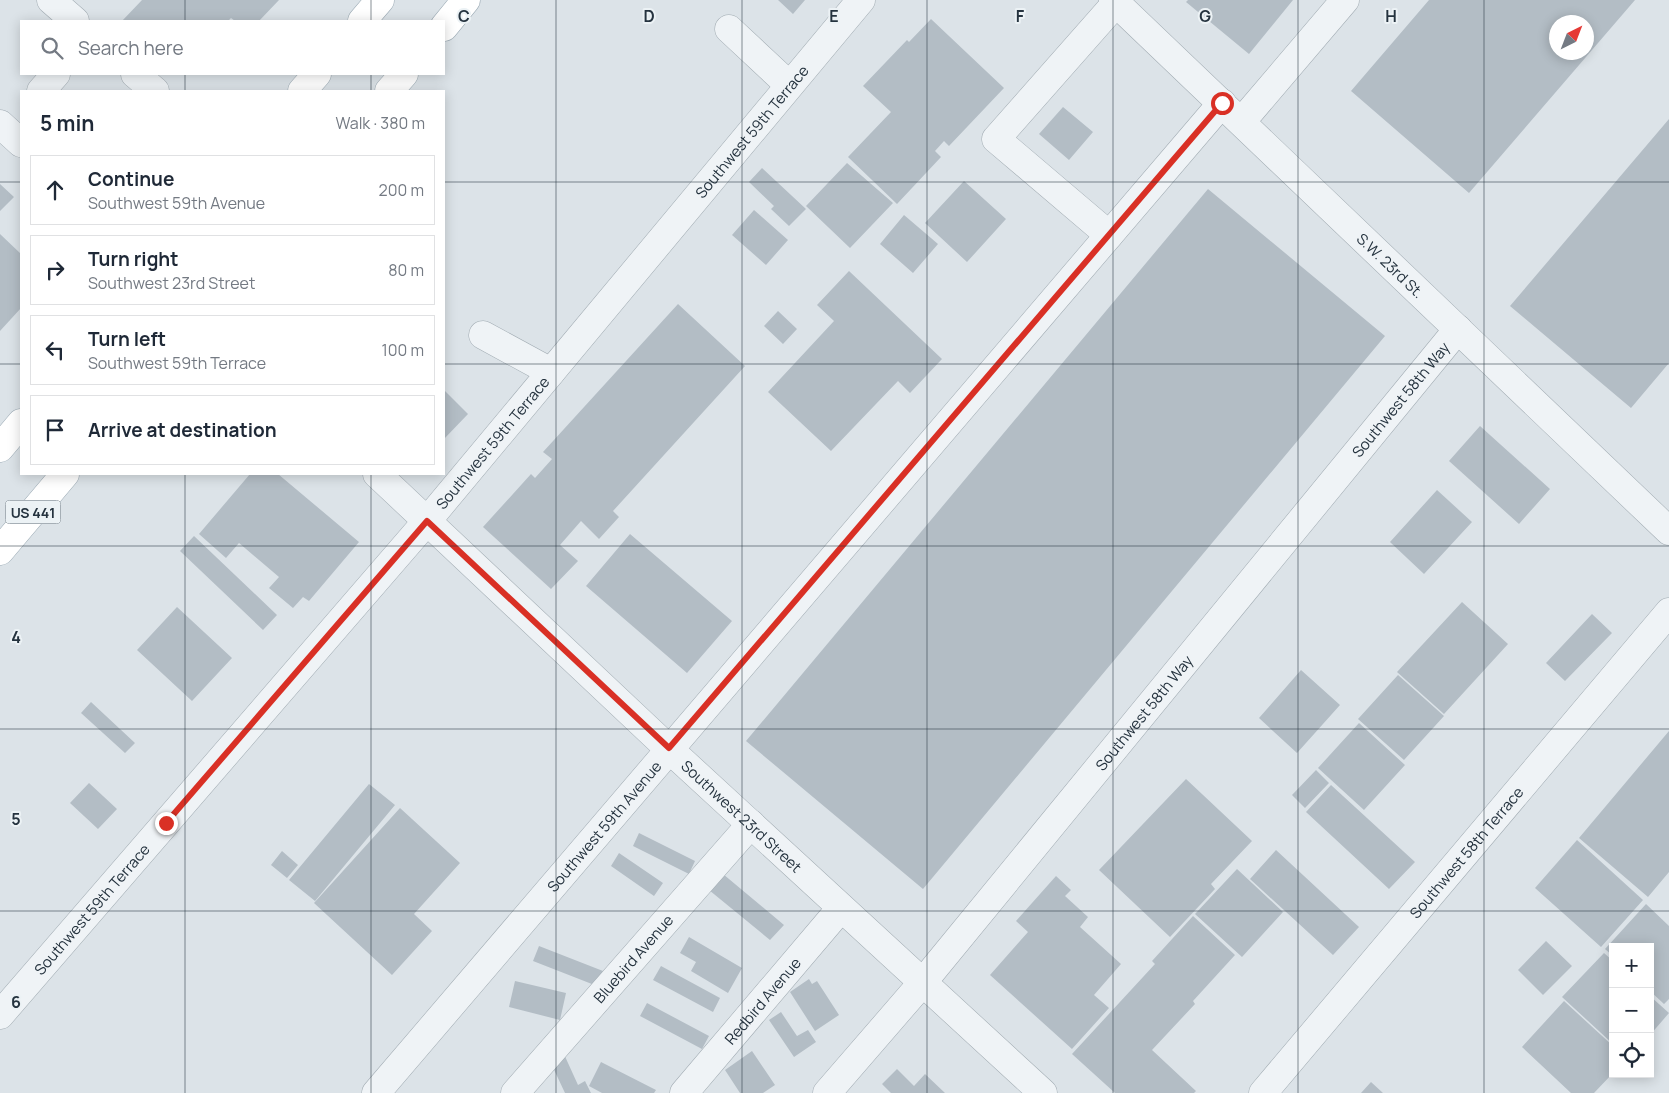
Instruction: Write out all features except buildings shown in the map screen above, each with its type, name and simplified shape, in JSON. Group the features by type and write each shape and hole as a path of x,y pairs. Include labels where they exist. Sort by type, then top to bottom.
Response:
{"main road":[{"path":"363,20 380,0"},
{"path":"445,26 466,0"},
{"path":"303,90 316,75"},
{"path":"391,90 403,75"},
{"path":"0,448 20,423"},
{"name":"US 441","path":"0,551 64,475"}],"street":[{"path":"51,0 74,20"},
{"name":"Southwest 59th Terrace","path":"0,1015 427,521 861,0"},
{"path":"1242,121 1345,0"},
{"path":"1109,235 996,138 1114,2"},
{"name":"S.W. 23rd St.","path":"1114,2 1242,121 1669,531"},
{"path":"729,29 789,85"},
{"path":"42,90 55,75"},
{"path":"137,75 155,90"},
{"name":"Southwest 59th Avenue","path":"376,1093 1222,103"},
{"name":"Southwest 58th Way","path":"827,1093 923,982 1458,329"},
{"path":"483,335 551,372"},
{"name":"Southwest 23rd Street","path":"378,475 669,748 1042,1093"},
{"name":"Southwest 58th Terrace","path":"1263,1093 1669,612"},
{"name":"Bluebird Avenue","path":"515,1093 751,824"},
{"name":"Redbird Avenue","path":"684,1093 842,908"}],"route":[{"path":"166,823 427,521 669,748 1222,103"}]}
